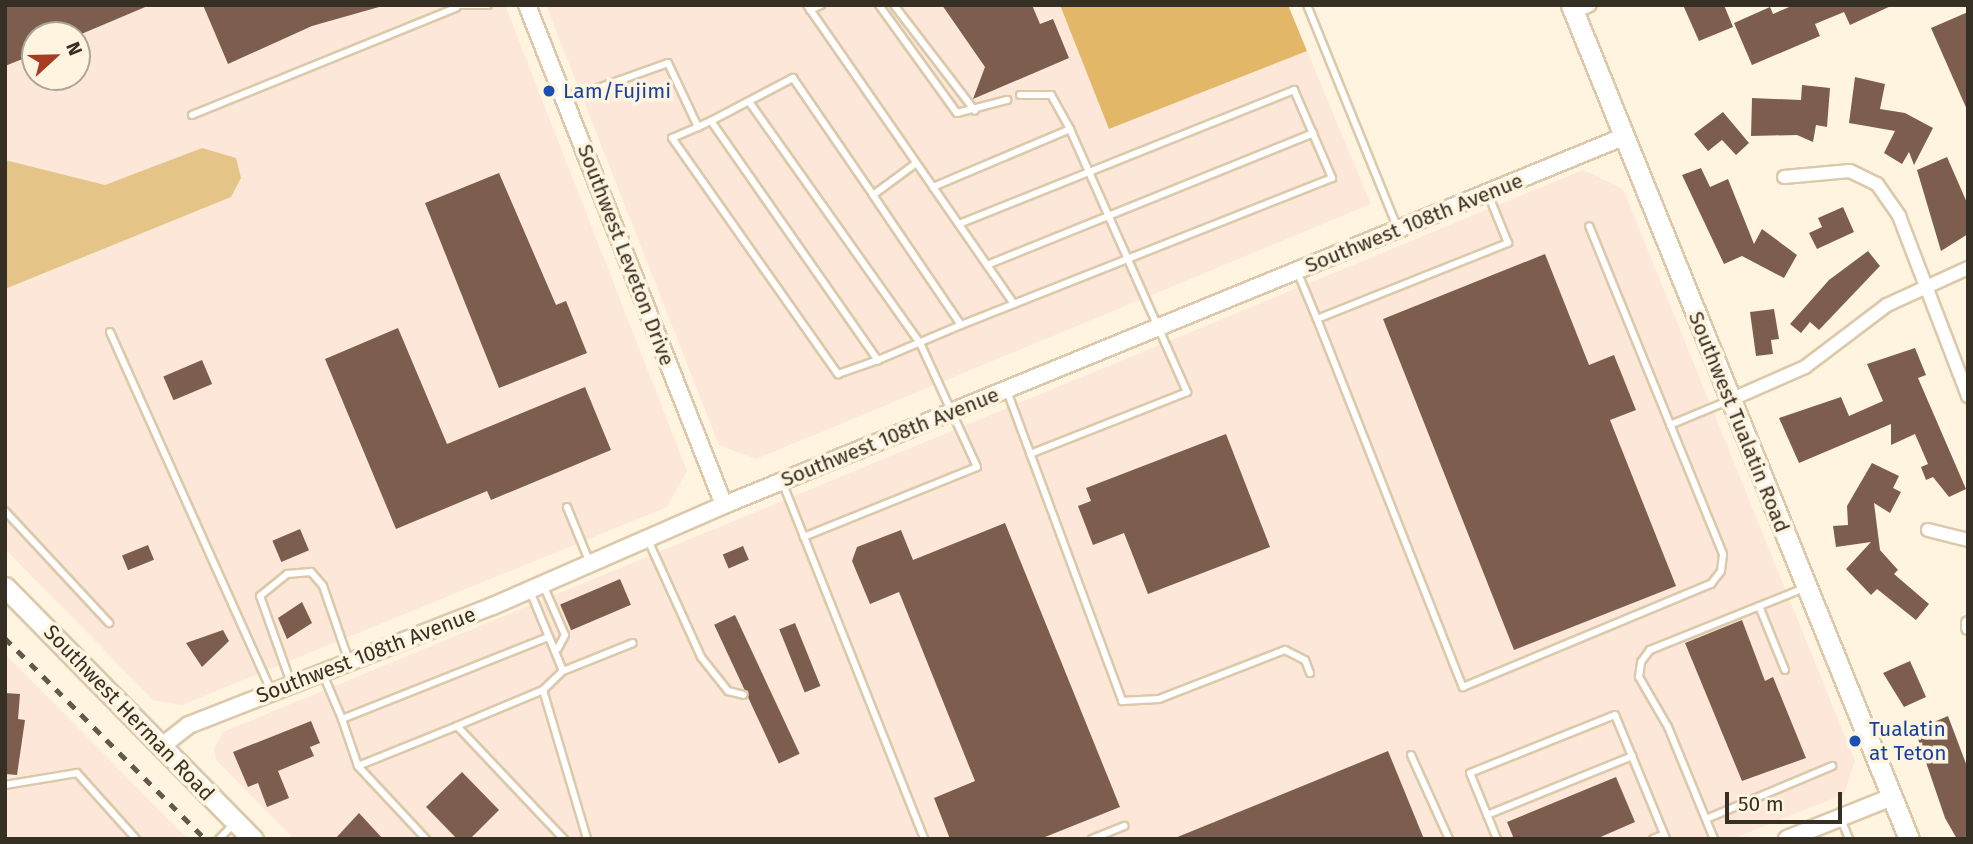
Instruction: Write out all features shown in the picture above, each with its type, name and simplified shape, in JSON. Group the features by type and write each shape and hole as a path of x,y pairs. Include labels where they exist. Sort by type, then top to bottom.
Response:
{"main road":[{"name":"Southwest Tualatin Road","path":"1578,8 1623,137 1909,839"},
{"name":"Southwest Herman Road","path":"5,587 253,839"}],"street":[{"name":"Southwest Leveton Drive","path":"527,5 724,505"},
{"name":"Southwest 108th Avenue","path":"162,746 188,724 537,589 724,505 1623,137"},
{"path":"1784,177 1822,169 1850,171 1877,184 1899,216 1968,396"},
{"path":"1730,400 1805,368 1924,284 1968,268"},
{"path":"1928,530 1968,541"},
{"path":"1787,839 1892,797"}],"lane":[{"path":"192,115 456,6 488,5"},
{"path":"821,5 808,7 1014,304"},
{"path":"878,5 949,107 957,113 975,111 1007,100"},
{"path":"894,5 975,111"},
{"path":"1307,5 1398,229"},
{"path":"565,99 668,62 698,127"},
{"path":"959,223 1294,90 1332,178 838,374 672,138 750,103 793,78 961,325"},
{"path":"1020,95 1051,95 1132,256 1187,392 1030,454"},
{"path":"750,103 920,343 955,411 977,467 804,537"},
{"path":"711,121 878,360"},
{"path":"933,187 1070,129"},
{"path":"987,265 1312,133"},
{"path":"873,195 915,164"},
{"path":"1317,319 1508,243 1487,193"},
{"path":"1297,270 1463,687 1711,584 1723,554 1589,226"},
{"path":"110,332 271,690"},
{"path":"1006,390 1122,701 1159,699 1285,650 1305,660 1310,673"},
{"path":"1670,425 1730,400"},
{"path":"782,482 925,839"},
{"path":"567,507 591,565"},
{"path":"5,511 109,623"},
{"path":"648,540 701,657 729,691 744,695"},
{"path":"291,683 260,596 287,574 311,572 323,586 349,662"},
{"path":"1714,839 1668,727 1639,677 1641,662 1650,650 1806,587"},
{"path":"537,589 548,637 558,648 563,671"},
{"path":"537,589 565,635 558,648"},
{"path":"1759,606 1785,670"},
{"path":"342,719 548,637"},
{"path":"358,766 543,690 563,671 633,643"},
{"path":"322,672 358,766 426,839"},
{"path":"543,690 587,839"},
{"path":"1497,839 1470,773 1615,715 1665,836 1653,839"},
{"path":"457,726 564,839"},
{"path":"1411,755 1449,839"},
{"path":"1487,815 1632,756"},
{"path":"1706,819 1832,765"},
{"path":"5,785 77,773 136,839"},
{"path":"1840,817 1849,839"},
{"path":"219,839 236,822"},
{"path":"1092,839 1125,825"}],"shaded area":[{"path":"5,5 505,5 687,471 667,507 182,705 153,700 5,549 5,289 231,197 202,148 105,185 5,160"},
{"path":"546,5 1060,5 1110,129 1307,51 1371,204 756,459 719,445"},
{"path":"1060,5 1288,5 1307,51 1109,129"},
{"path":"202,148 236,158 241,178 231,197 5,289 5,160 105,185"},
{"path":"1583,170 1623,189 1855,761 1844,794 1732,839 294,839 216,760 214,748 223,732"},
{"path":"5,654 188,839 5,839"}],"building":[{"path":"5,5 150,5 91,30 91,21 21,21 21,60 5,66"},
{"path":"203,5 379,7 312,26 228,64"},
{"path":"942,5 1032,5 1040,24 1053,19 1069,58 973,99 985,67"},
{"path":"1683,5 1724,5 1733,27 1699,41"},
{"path":"1794,5 1893,5 1850,25 1844,12 1815,24 1820,36 1752,65 1734,23 1770,7 1773,14"},
{"path":"1968,12 1968,112 1931,28"},
{"path":"1855,77 1885,84 1880,109 1905,113 1933,128 1914,165 1909,152 1902,164 1884,153 1895,131 1849,123"},
{"path":"1802,85 1830,88 1827,127 1816,125 1813,142 1797,135 1751,136 1752,98 1801,100"},
{"path":"1723,112 1749,143 1736,155 1722,140 1708,151 1694,134"},
{"path":"1947,157 1968,205 1968,234 1941,251 1917,170"},
{"path":"1701,168 1710,187 1728,179 1754,244 1762,229 1797,255 1784,278 1742,256 1724,264 1682,175"},
{"path":"499,173 556,305 566,301 587,353 499,388 425,203"},
{"path":"1843,207 1854,232 1817,249 1809,233 1822,227 1818,218"},
{"path":"1868,251 1880,266 1819,330 1810,322 1801,333 1790,324 1829,280"},
{"path":"1545,254 1589,365 1614,355 1636,410 1610,420 1676,586 1514,650 1383,319"},
{"path":"1774,309 1779,339 1771,340 1773,354 1756,356 1750,312"},
{"path":"398,328 447,444 585,387 611,450 491,500 487,491 396,529 325,359"},
{"path":"1915,348 1926,375 1918,378 1966,489 1949,497 1933,477 1926,480 1921,467 1928,464 1915,434 1891,445 1891,424 1799,463 1779,418 1841,397 1849,416 1883,401 1867,364"},
{"path":"202,360 212,384 173,400 163,376"},
{"path":"1226,434 1270,547 1148,594 1124,533 1093,545 1078,506 1091,501 1086,488"},
{"path":"1872,463 1899,476 1893,488 1901,492 1890,513 1874,503 1880,550 1898,570 1894,574 1929,604 1916,620 1877,589 1871,595 1846,569 1871,542 1836,547 1833,526 1848,525 1847,506"},
{"path":"1005,523 1120,807 1040,839 950,839 934,798 975,781 899,592 870,604 852,561 857,547 901,530 913,560"},
{"path":"300,529 309,550 281,562 272,541"},
{"path":"148,545 154,560 128,570 122,555"},
{"path":"743,546 749,560 729,568 723,555"},
{"path":"620,579 631,605 571,630 560,604"},
{"path":"302,602 312,623 287,639 278,618"},
{"path":"735,615 800,754 779,763 714,625"},
{"path":"1742,620 1765,681 1773,677 1806,758 1742,781 1685,643"},
{"path":"795,623 820,686 805,692 779,629"},
{"path":"223,630 229,641 202,667 186,643"},
{"path":"1910,661 1926,697 1904,707 1883,673"},
{"path":"5,693 20,694 18,719 25,720 17,775 5,774"},
{"path":"1948,716 1968,769 1968,839 1957,839 1945,818 1915,730"},
{"path":"311,721 320,743 310,747 314,756 278,771 289,798 267,807 258,783 248,787 233,752"},
{"path":"1388,751 1424,839 1175,838"},
{"path":"462,772 499,810 470,839 457,839 426,807"},
{"path":"1616,777 1635,822 1596,839 1514,839 1507,822"},
{"path":"359,813 383,839 335,839"}],"railway":[{"path":"5,638 205,839"}],"place":[{"name":"Lam/Fujimi","path":"549,91"},
{"name":"Tualatin at Teton","path":"1855,741"}]}
